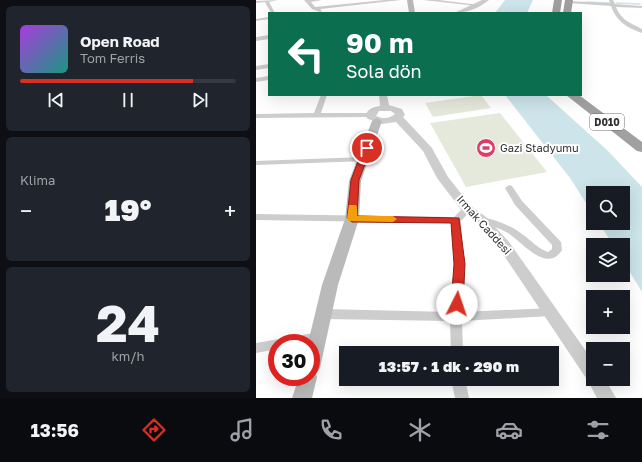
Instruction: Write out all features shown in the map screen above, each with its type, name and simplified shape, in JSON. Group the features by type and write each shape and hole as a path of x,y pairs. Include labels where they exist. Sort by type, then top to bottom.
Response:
{"highway":[{"path":"556,12 558,0"},
{"path":"567,12 569,1"},
{"name":"D010","path":"582,92 642,135"},
{"name":"D010","path":"573,96 642,148"}],"main road":[{"path":"410,0 412,12"},
{"path":"417,0 419,12"},
{"path":"320,334 330,285 352,218 355,180 363,159 374,118"},
{"path":"302,398 305,386"}],"street":[{"path":"256,2 276,0"},
{"path":"307,1 320,0"},
{"path":"316,8 372,1 399,0"},
{"path":"425,0 477,6"},
{"path":"460,12 477,6 486,0"},
{"path":"266,1 272,12"},
{"path":"307,1 324,12"},
{"path":"569,1 612,2 642,7"},
{"path":"612,2 616,14 623,22 642,32"},
{"path":"256,20 268,18"},
{"path":"256,39 268,37"},
{"path":"256,68 268,66"},
{"path":"256,80 268,78"},
{"path":"317,116 324,96"},
{"path":"374,118 376,109 385,108 383,96"},
{"name":"Irmak Caddesi","path":"385,108 393,108 399,111 400,116 398,118 428,150 444,178 467,209 482,220 504,245 586,364"},
{"path":"256,116 374,118 386,121 398,118"},
{"path":"256,163 363,159"},
{"path":"482,220 497,223 519,236 535,250 546,255 553,254 557,250 557,244 518,203 509,188"},
{"path":"256,217 456,220 467,209"},
{"path":"456,220 459,264 456,317 457,346"},
{"path":"324,314 456,317 551,312"},
{"path":"256,348 268,346"},
{"path":"459,386 462,398"},
{"path":"600,386 607,398"}],"shaded area":[{"path":"482,96 491,108 433,117 425,103"},
{"name":"Gazi Stadyumu","path":"500,113 547,172 466,187 430,123"}],"water":[{"path":"505,0 533,0 527,12 496,12"},
{"path":"506,96 547,96 608,151 642,187 642,292 630,272 630,238 609,238 603,230 630,230 630,186 586,186 586,203 570,178"}],"waterway":[{"path":"586,2 609,3"},
{"path":"616,3 640,4"}],"slow traffic":[{"path":"353,207 352,218 393,219"}],"place":[{"name":"Gazi Stadyumu","path":"486,148"}],"route":[{"path":"367,148 355,180 352,218 456,220 459,264 457,304"}]}
